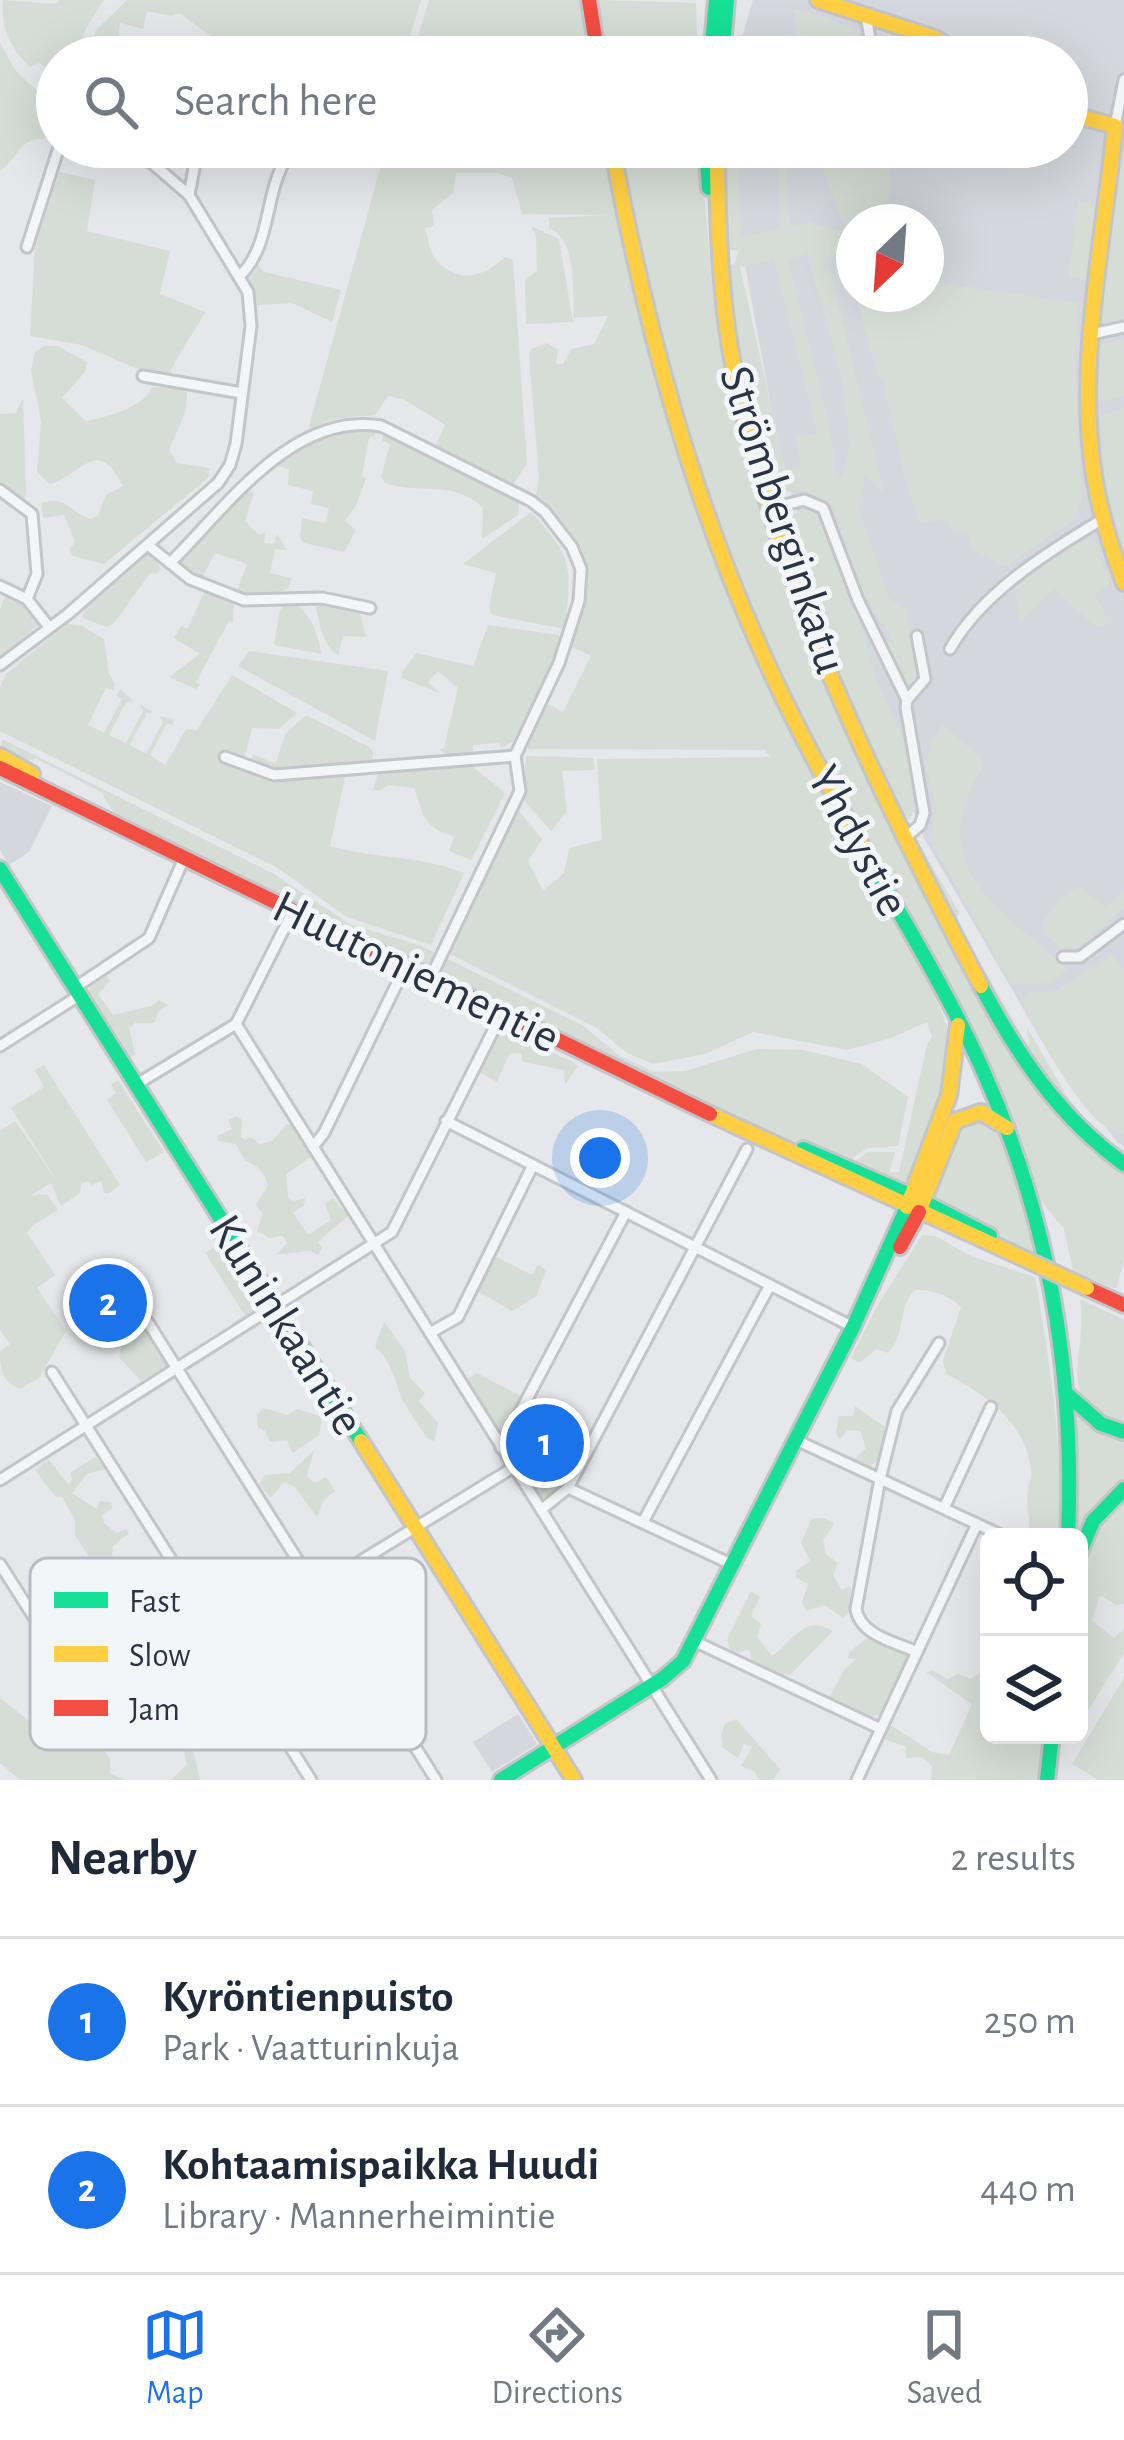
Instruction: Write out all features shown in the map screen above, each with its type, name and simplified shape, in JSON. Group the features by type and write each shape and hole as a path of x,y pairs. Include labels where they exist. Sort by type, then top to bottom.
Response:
{"main road":[{"path":"590,0 595,36"},
{"path":"713,36 716,0"},
{"path":"724,36 727,0"},
{"path":"818,0 929,36"},
{"path":"1088,119 1114,126 1088,375 1100,520 1124,583"},
{"name":"Yhdystie","path":"617,168 640,289 663,374 702,501 765,658 837,802 957,1018 1008,1129 1033,1204 1062,1343 1068,1528"},
{"name":"Strömberginkatu","path":"708,168 728,335 743,409 808,615 904,839 990,1003 1067,1117 1124,1164"},
{"name":"Strömberginkatu","path":"715,223 716,168"},
{"name":"Huutoniementie","path":"0,756 99,813"},
{"name":"Huutoniementie","path":"0,768 736,1127 793,1145 915,1204 972,1224 1027,1260 1124,1303"},
{"name":"Kuninkaantie","path":"0,869 574,1780"},
{"path":"915,1204 959,1060 957,1018"},
{"path":"501,1780 652,1686 682,1661 955,1121 981,1112 1008,1129"},
{"path":"1067,1394 1101,1424 1124,1432"},
{"path":"1088,1532 1093,1520 1124,1489"},
{"path":"1047,1780 1051,1744"}],"street":[{"path":"866,15 870,36"},
{"path":"1114,126 1124,80"},
{"path":"27,247 51,168"},
{"path":"0,665 149,546 218,483 230,465 252,310 239,277 189,195 158,168"},
{"path":"189,195 194,168"},
{"path":"239,277 262,243 281,168"},
{"path":"1092,334 1124,327"},
{"path":"143,376 242,393"},
{"path":"170,563 281,454 310,436 359,423 381,426 531,501 572,548 581,569 579,601 559,663 514,756 520,791 430,977"},
{"path":"0,490 32,514 38,574 27,599"},
{"path":"773,508 804,500 823,508 858,600 907,700 924,813 920,825 904,839"},
{"path":"950,649 1040,556 1100,520"},
{"path":"149,546 213,591 244,600 309,597 370,608"},
{"path":"0,586 27,599 50,627"},
{"path":"907,700 925,679 917,636"},
{"path":"225,757 274,775 514,756"},
{"path":"0,1046 149,938 185,856"},
{"path":"136,1084 236,1024 294,909"},
{"path":"1063,957 1080,957 1124,924"},
{"path":"313,1147 406,964"},
{"path":"0,1480 392,1232 502,1013"},
{"path":"236,1024 711,1780"},
{"path":"446,1121 855,1323"},
{"path":"542,1509 568,1488 747,1149"},
{"path":"430,1333 458,1317 533,1165"},
{"path":"501,1448 626,1212"},
{"path":"643,1522 770,1285"},
{"path":"137,1305 296,1558"},
{"path":"917,1652 864,1628 856,1617 880,1479 903,1399 939,1343"},
{"path":"52,1372 171,1558"},
{"path":"944,1508 991,1407"},
{"path":"796,1440 986,1528"},
{"path":"366,1558 514,1467"},
{"path":"568,1488 733,1565"},
{"path":"857,1780 977,1524"},
{"path":"0,1564 30,1611"},
{"path":"694,1641 881,1730"},
{"path":"292,1750 311,1780"},
{"path":"417,1750 436,1780"}],"shaded area":[{"path":"3,0 57,4 59,0 104,0 83,36 36,36 36,64 30,67 8,37"},
{"path":"127,0 421,0 410,36 211,36 179,13 147,11 143,29 120,23 118,36 94,36"},
{"path":"429,0 582,0 588,36 418,36"},
{"path":"597,0 696,3 697,36 602,36"},
{"path":"753,0 1124,0 1124,1146 1046,1048 923,836 784,475 735,212 736,168 1088,168 1088,36 742,36"},
{"path":"794,9 823,16 860,36 796,36"},
{"path":"0,42 15,70 36,90 36,140 22,147 0,171"},
{"path":"1124,163 1124,318 1107,324 1100,315 1116,177"},
{"path":"380,168 612,168 715,552 923,964 953,1042 950,1080 909,1183 855,1161 868,1152 895,1152 889,1173 899,1172 932,1037 927,1022 847,1050 753,1032 705,1054 653,1064 627,1053 597,1028 448,953 518,810 542,839 528,862 543,891 564,873 569,848 602,840 597,759 770,757 765,750 528,749 546,703 563,712 591,656 570,646 583,567 536,496 539,477 529,355 531,349 547,343 558,350 556,364 563,364 571,349 594,344 608,316 574,318 569,255 565,243 549,228 549,218 609,215 522,214 512,178 497,173 456,173 453,193 432,210 434,226 425,228 434,257 451,272 479,274 505,257 513,260 527,464 512,486 435,447 445,425 405,400 388,396 375,415 336,419 313,429 309,426"},
{"path":"625,168 702,168 713,294 732,395 765,515 795,600 909,862 959,956 1087,1143 1124,1172 1124,1261 1116,1289 1073,1271 1064,1229 1041,1201 973,1033 812,740 744,591 711,508 661,342"},
{"path":"721,168 739,168 741,237 780,229 778,168 787,168 789,226 812,223 836,230 836,256 827,257 836,312 840,312 884,493 865,475 859,509 889,598 905,609 919,684 911,690 901,685 887,642 890,638 862,590 832,504 803,490 782,492 770,482 736,350 725,269 735,263 738,251 723,249","holes":["807,254 840,372 849,437 846,463 837,481 831,434 788,259","774,260 818,434 796,436 801,466 786,471 740,267"]},
{"path":"823,168 891,168 889,204 836,205"},
{"path":"59,172 95,180 87,231 170,251 160,294 205,312 169,377 149,374 82,345 30,336 35,248"},
{"path":"1078,199 1092,204 1097,212 1089,277 1084,280 1069,276"},
{"path":"531,226 559,239 573,322 526,324 525,279 537,271"},
{"path":"258,265 265,272 341,290 332,322 292,303 258,305 249,281"},
{"path":"944,284 1079,303 1075,362 1082,500 1075,519 1005,567 972,549 966,533 952,531 947,519 920,523 883,380 860,312 944,312"},
{"path":"1124,339 1124,396 1096,402 1101,344"},
{"path":"58,346 87,362 85,372 62,398 86,421 132,406 153,387 187,393 186,410 169,450 177,463 210,468 208,478 104,564 73,556 69,550 75,542 64,515 43,518 42,503 57,501 91,519 98,516 106,495 123,486 114,471 97,460 50,484 37,472 41,421 31,370 35,352"},
{"path":"23,398 24,498 0,485 0,414 16,413"},
{"path":"1124,408 1124,551 1106,489 1100,416"},
{"path":"372,429 377,434 369,438 362,476 366,479 345,521 356,530 344,552 304,543 302,518 325,523 329,508 311,504 313,491 288,485 289,469 274,465 321,440"},
{"path":"384,433 519,503 518,515 482,539 483,508 472,499 385,483 381,477 390,444 382,441"},
{"path":"247,491 254,492 245,521 259,535 265,532 264,543 274,544 277,534 287,550 275,549 270,573 291,578 289,588 275,593 231,592 238,589 247,564 215,553 203,577 181,566 181,559"},
{"path":"531,512 556,542 567,565 565,629 492,615 489,607 496,573 463,564"},
{"path":"814,512 824,524 876,679 906,744 916,804 910,819 900,819 811,607 781,517"},
{"path":"1077,541 1097,543 1109,584 1094,594 1110,623 1097,628 1054,589 1019,623 1015,587"},
{"path":"146,553 154,556 161,569 151,572 114,623 106,627 83,618 84,607"},
{"path":"205,591 234,603 233,622 229,621 196,689 169,677 200,654 174,638 181,626 187,629"},
{"path":"5,596 28,606 39,624 0,660 0,610"},
{"path":"287,601 307,615 321,654 274,645 280,610"},
{"path":"328,604 360,614 366,637 343,636 338,655 325,640 317,613 316,606"},
{"path":"67,624 82,626 104,639 115,684 113,690 106,688 88,725 104,733 122,699 117,696 120,689 133,701 126,702 109,735 126,743 143,711 140,704 153,712 147,713 130,745 146,754 163,722 159,716 174,719 173,725 167,723 150,755 165,765 186,729 197,730 232,675 297,713 279,729 252,728 245,756 222,750 217,760 267,779 346,773 330,846 464,873 431,945 347,917 276,867 0,731 0,687 6,674"},
{"path":"488,625 559,635 561,646 513,742 501,748 499,743 473,745 473,753 451,757 439,750 444,748 458,688 438,671 428,682 439,693 402,678 402,672 416,653 473,666"},
{"path":"249,651 388,671 375,741 238,666"},
{"path":"306,715 369,747 372,761 272,772 250,764 253,754 276,764 285,734"},
{"path":"943,724 985,763 967,798 960,829 964,856 975,881 994,904 1068,969 1052,983 1012,985 931,842 936,806 926,768 930,744"},
{"path":"2,739 274,874 350,924 421,946 582,1025 620,1056 654,1072 685,1071 757,1049 803,1050 862,1064 908,1097 898,1146 867,1148 848,1162 752,1128 729,1112 725,1115 114,813 101,792 35,758 22,764 0,752"},
{"path":"526,756 593,758 595,770 562,771 567,811 551,831 523,799"},
{"path":"472,766 505,793 471,860 449,851 454,837 430,824 414,788 388,785 373,790 379,770"},
{"path":"0,782 52,806 29,852 9,865 0,850"},
{"path":"919,843 959,912 956,921 1029,1048 1027,1027 1066,1095 1124,1156 1089,1128 1028,1057 979,974 917,848"},
{"path":"1079,886 1105,907 1124,890 1124,909 1077,948 1063,949 1044,934 1042,922"},
{"path":"1112,955 1124,969 1124,1134 1110,1130 1080,1100 1021,1000 1031,992 1056,991"},
{"path":"106,974 110,981 98,994 113,1015 159,1000 168,1005 154,1023 135,1023 129,1028 135,1054 131,1057 88,990"},
{"path":"502,1030 578,1066 565,1085 564,1070 523,1062 521,1053 509,1054 497,1082 476,1070"},
{"path":"44,1065 120,1185 104,1193 101,1181 91,1185 88,1181 61,1206 51,1183 30,1196 47,1194 58,1210 27,1233 55,1275 37,1288 66,1331 39,1378 20,1389 6,1379 0,1358 10,1344 0,1330 0,1131 15,1121 57,1181 11,1108 44,1087 35,1070"},
{"path":"118,1080 164,1152 146,1162 107,1100 116,1093 111,1084"},
{"path":"237,1116 242,1120 241,1137 251,1137 259,1144 272,1141 291,1125 311,1157 286,1174 288,1197 294,1201 305,1198 293,1213 308,1235 331,1220 325,1204 333,1198 348,1216 318,1242 322,1248 318,1255 310,1251 276,1255 287,1243 283,1236 270,1238 257,1231 263,1214 256,1205 268,1186 265,1177 245,1161 236,1144 218,1141 217,1136 232,1129 228,1120"},
{"path":"982,1117 1003,1135 1040,1259 933,1200 931,1190 954,1129"},
{"path":"216,1234 262,1309 234,1327 245,1315 205,1253 217,1245"},
{"path":"922,1235 1035,1277 1058,1439 1059,1528 1030,1528 1031,1471 1021,1438 1002,1412 946,1374 943,1361 961,1307 939,1294 914,1290 888,1353 877,1349 859,1363 851,1358"},
{"path":"494,1256 532,1275 538,1265 547,1270 536,1296 512,1311 477,1291"},
{"path":"1080,1299 1124,1320 1124,1429 1101,1416 1079,1388"},
{"path":"141,1321 169,1366 141,1381 119,1357 126,1330"},
{"path":"384,1322 405,1351 410,1378 425,1393 419,1401 438,1423 435,1441 428,1439 410,1413 389,1365 375,1347"},
{"path":"477,1373 592,1434 564,1488 540,1499 465,1381"},
{"path":"855,1406 888,1429 880,1457 868,1469 852,1462 866,1448 860,1431 847,1430 840,1439 836,1434 839,1416 853,1416"},
{"path":"263,1408 287,1415 298,1409 322,1417 319,1435 293,1453 287,1440 270,1442 258,1427 257,1415"},
{"path":"1078,1417 1124,1439 1124,1484 1085,1528 1077,1528"},
{"path":"314,1450 307,1476 315,1483 326,1477 335,1491 324,1500 317,1517 295,1487 284,1482 271,1498 259,1484 265,1475 290,1473"},
{"path":"95,1457 106,1469 87,1474 72,1493 97,1509 100,1501 111,1502 112,1508 102,1515 104,1523 116,1533 126,1529 129,1533 113,1546 114,1558 90,1558 75,1535 75,1520 62,1497 55,1496 35,1470 48,1459 69,1485 70,1473"},
{"path":"1124,1495 1124,1604 1116,1605 1100,1595 1092,1620 1114,1638 1124,1628 1124,1653 1088,1711 1088,1543"},
{"path":"812,1518 834,1524 823,1540 826,1554 838,1563 833,1575 842,1590 851,1586 850,1610 843,1618 825,1605 806,1611 802,1602 808,1584 796,1578 796,1571 810,1561 801,1543"},
{"path":"751,1591 760,1597 751,1616 761,1624 757,1637 772,1656 806,1627 833,1631 790,1675 773,1674 753,1664 749,1650 732,1653 727,1640"},
{"path":"870,1636 908,1654 882,1713 872,1717 830,1697 844,1670 856,1659 848,1658 849,1652"},
{"path":"933,1670 947,1679 958,1674 971,1679 980,1673 980,1744 1044,1744 1042,1780 931,1780 932,1766 922,1757 906,1758 906,1747 882,1738 886,1727 892,1726 932,1752 949,1755 972,1704 926,1672"},
{"path":"1124,1678 1124,1780 1098,1780 1072,1764"},
{"path":"0,1698 30,1721 30,1750 104,1750 110,1773 125,1780 20,1780 0,1763"},
{"path":"518,1714 537,1744 492,1772 473,1742"},
{"path":"736,1719 780,1769 773,1780 759,1780 755,1772 741,1766 752,1747 744,1744 738,1758 723,1748 725,1724"},
{"path":"184,1750 193,1750 200,1780 171,1780 187,1764"}],"traffic: fast":[{"path":"713,36 716,0"},
{"path":"724,36 727,0"},
{"path":"708,168 709,188"},
{"path":"867,856 971,1045 1026,1185 1062,1359 1068,1528"},
{"path":"0,869 361,1441"},
{"path":"981,986 1042,1084 1080,1127 1124,1164"},
{"path":"803,1149 990,1236"},
{"path":"501,1780 683,1661 853,1327 907,1207"},
{"path":"1068,1395 1101,1424 1124,1432"},
{"path":"1088,1533 1093,1521 1124,1489"},
{"path":"1047,1780 1051,1744"}],"traffic: slow":[{"path":"818,0 929,36"},
{"path":"1088,119 1115,126 1088,389 1096,490 1124,583"},
{"path":"616,168 655,344 715,537 778,686 867,856"},
{"path":"717,168 726,323 771,514 799,596 866,756 981,986"},
{"path":"0,756 32,774"},
{"path":"907,1207 949,1095 958,1025"},
{"path":"919,1212 955,1121 981,1112 1007,1128"},
{"path":"710,1114 1027,1260"},
{"path":"1027,1260 1087,1288"},
{"path":"361,1441 574,1780"}],"traffic: jam":[{"path":"589,0 595,36"},
{"path":"0,768 710,1114"},
{"path":"900,1247 919,1212"},
{"path":"1087,1288 1124,1305"}],"place":[{"name":"Kohtaamispaikka Huudi","path":"108,1303"},
{"name":"Kyröntienpuisto","path":"545,1443"}]}
